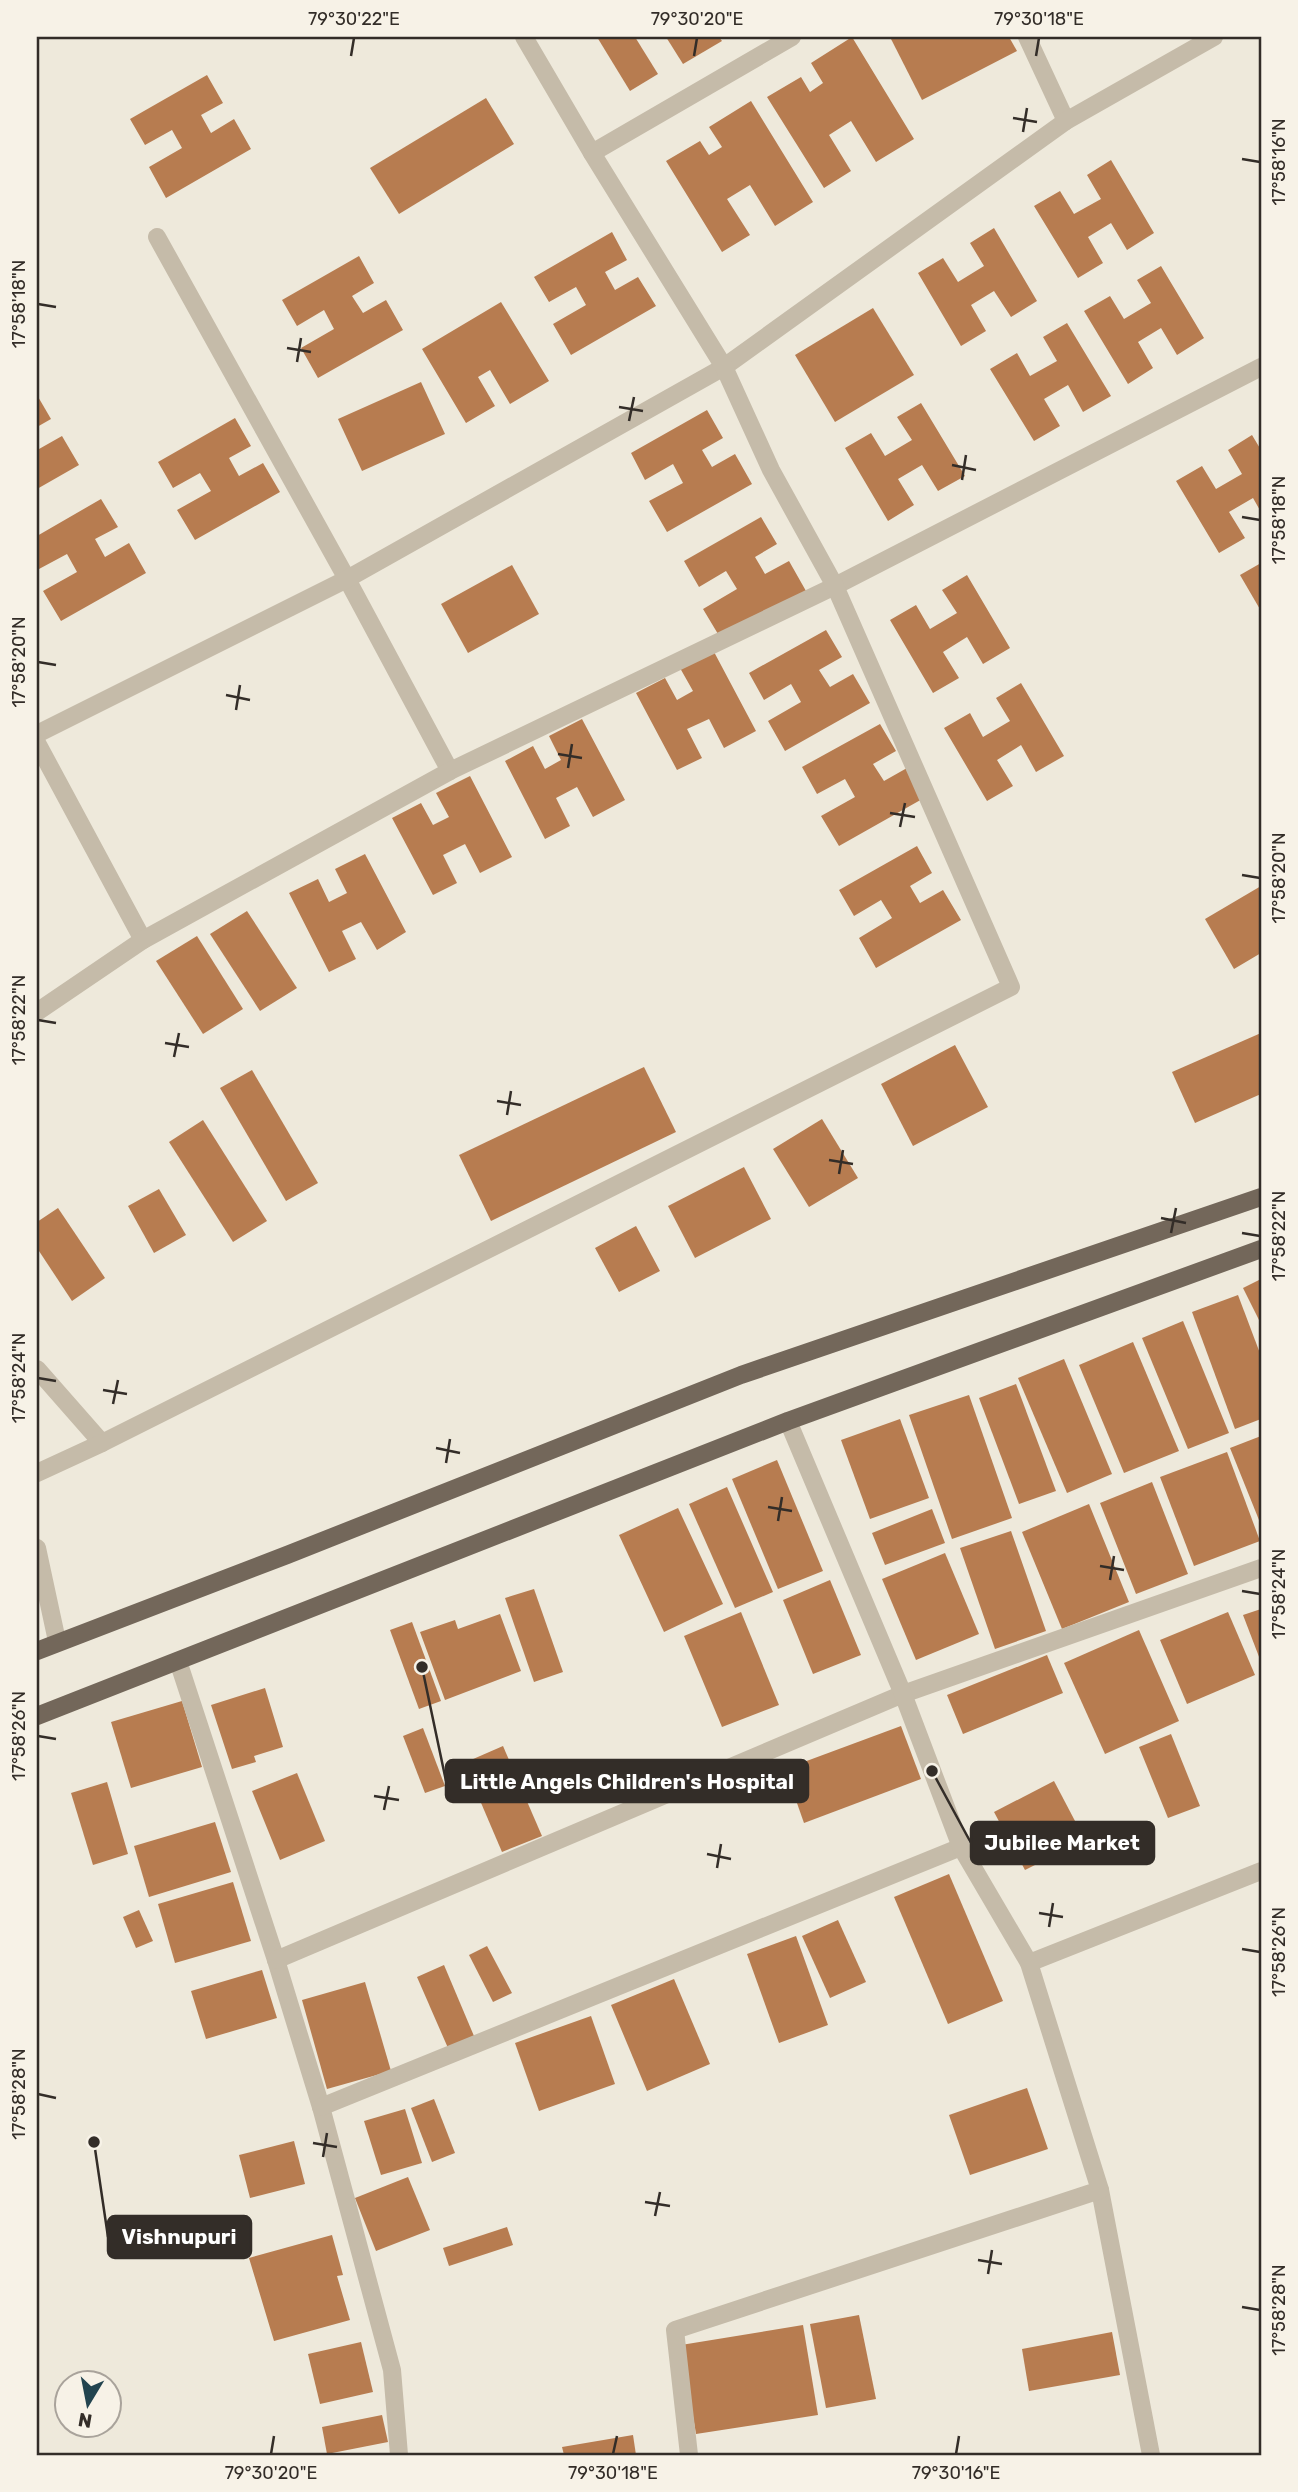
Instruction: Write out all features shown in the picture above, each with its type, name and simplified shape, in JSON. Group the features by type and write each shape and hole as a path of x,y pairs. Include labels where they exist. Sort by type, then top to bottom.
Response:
{"main road":[{"path":"37,1651 741,1375 1261,1197"},
{"path":"37,1716 788,1421 1261,1250"}],"street":[{"path":"37,1473 102,1443 1011,987 835,586 771,470 724,367 524,37"},
{"path":"592,153 792,37"},
{"path":"1027,37 1066,121"},
{"path":"37,734 347,579 724,367 1066,121 1214,37"},
{"path":"157,237 450,771"},
{"path":"37,1012 143,940 450,771 835,586 1261,367"},
{"path":"37,743 143,940"},
{"path":"37,1369 102,1443"},
{"path":"788,1421 903,1694 961,1847 1029,1963 1100,2190 1151,2455"},
{"path":"37,1548 57,1641"},
{"path":"276,1960 903,1694 1261,1568"},
{"path":"178,1661 321,2107 392,2371 399,2455"},
{"path":"321,2107 961,1847"},
{"path":"1029,1963 1261,1871"},
{"path":"689,2455 675,2330 1100,2190"}],"building":[{"path":"597,37 635,37 658,74 630,91"},
{"path":"666,37 719,37 722,41 683,64"},
{"path":"852,37 914,139 876,162 851,121 829,135 851,171 824,188 767,97 801,77 810,92 823,83 811,63"},
{"path":"890,37 1009,37 1017,51 922,100"},
{"path":"207,75 223,103 201,115 211,133 234,119 251,149 166,198 149,167 182,148 172,130 145,145 130,119"},
{"path":"486,98 514,144 399,214 370,168"},
{"path":"751,101 813,202 775,226 750,185 727,199 750,235 722,252 666,161 700,141 709,155 722,147 709,127"},
{"path":"1111,160 1154,233 1127,250 1111,223 1088,237 1103,263 1078,278 1034,206 1060,191 1074,214 1101,199 1087,175"},
{"path":"994,228 1037,301 1011,317 994,291 971,305 986,331 961,346 918,273 943,258 958,282 984,266 970,243"},
{"path":"612,232 627,260 605,272 615,290 638,277 656,306 571,355 553,324 586,305 576,287 549,302 534,277"},
{"path":"359,256 374,283 352,296 363,313 386,300 403,330 318,378 301,348 334,329 324,310 297,326 282,300"},
{"path":"1161,266 1204,338 1177,355 1161,328 1138,342 1153,368 1128,384 1084,311 1110,296 1124,319 1151,303 1137,280"},
{"path":"501,302 549,381 510,404 490,370 478,377 495,406 466,423 422,349"},
{"path":"873,308 914,375 835,422 795,355"},
{"path":"1067,323 1111,396 1083,412 1068,385 1044,399 1060,426 1034,441 990,369 1017,353 1030,376 1057,361 1043,337"},
{"path":"421,382 445,434 362,471 338,419"},
{"path":"37,395 51,419 37,427"},
{"path":"921,403 965,476 938,491 922,465 898,479 914,505 888,521 845,448 871,433 885,456 912,440 897,417"},
{"path":"707,410 723,438 702,450 712,467 735,454 752,484 667,532 649,501 683,483 673,464 645,480 631,453"},
{"path":"235,418 251,446 229,458 239,476 263,463 280,492 195,540 177,510 211,491 200,473 173,488 158,462"},
{"path":"1252,435 1261,450 1261,512 1253,498 1229,512 1245,538 1219,553 1176,481 1202,466 1216,489 1242,474 1228,450"},
{"path":"62,436 79,465 37,489 37,446 39,449"},
{"path":"101,499 118,527 95,539 105,557 129,543 146,573 61,621 43,591 77,572 67,554 39,569 37,536"},
{"path":"761,517 777,544 755,557 765,574 789,561 806,591 721,639 703,609 737,589 726,571 699,587 684,561"},
{"path":"1261,563 1261,611 1240,575"},
{"path":"512,565 539,614 468,653 441,604"},
{"path":"967,575 1010,648 983,664 967,637 943,652 959,678 933,693 890,620 916,605 930,629 957,613 942,590"},
{"path":"826,630 842,657 819,670 830,687 853,674 870,703 785,751 768,721 801,702 791,684 764,700 749,673"},
{"path":"713,650 756,731 724,748 709,719 687,729 702,758 677,770 636,693 665,678 677,700 693,691 680,668"},
{"path":"1021,683 1064,756 1036,772 1021,745 997,760 1013,786 987,801 944,728 970,713 983,737 1010,721 996,698"},
{"path":"582,719 625,800 593,817 577,787 556,798 570,826 545,839 505,761 533,746 545,769 561,760 549,736"},
{"path":"880,724 896,751 873,764 884,781 907,768 924,798 839,846 821,816 855,797 845,779 817,794 802,767"},
{"path":"470,776 512,857 480,873 465,844 443,855 457,883 433,895 392,818 421,803 433,825 449,817 436,793"},
{"path":"917,846 932,873 910,886 920,903 943,890 961,920 876,968 859,938 892,918 881,900 854,916 839,890"},
{"path":"365,854 406,932 377,950 361,922 342,931 356,959 329,972 289,893 318,879 329,902 347,893 335,869"},
{"path":"1261,886 1261,953 1234,969 1205,919"},
{"path":"247,911 297,988 260,1011 210,934"},
{"path":"197,936 243,1009 203,1034 156,961"},
{"path":"1261,1033 1261,1094 1195,1123 1172,1072"},
{"path":"955,1045 988,1107 913,1146 881,1084"},
{"path":"644,1067 676,1132 491,1221 459,1155"},
{"path":"252,1070 318,1183 286,1201 220,1088"},
{"path":"822,1119 858,1178 809,1207 773,1149"},
{"path":"203,1120 267,1221 233,1242 169,1142"},
{"path":"744,1167 771,1219 695,1258 668,1206"},
{"path":"159,1189 186,1235 154,1253 128,1206"},
{"path":"58,1208 105,1278 72,1301 37,1248 37,1222"},
{"path":"636,1226 660,1271 619,1292 595,1248"},
{"path":"1261,1279 1261,1324 1243,1288"},
{"path":"1238,1295 1261,1356 1261,1419 1235,1429 1192,1312"},
{"path":"1183,1321 1229,1433 1188,1449 1142,1338"},
{"path":"1133,1342 1179,1451 1124,1473 1079,1365"},
{"path":"1064,1359 1112,1474 1067,1493 1018,1378"},
{"path":"1016,1384 1056,1491 1019,1504 979,1398"},
{"path":"969,1395 1012,1518 952,1539 909,1415"},
{"path":"900,1419 929,1498 870,1519 841,1440"},
{"path":"1261,1436 1261,1525 1230,1448"},
{"path":"1227,1452 1260,1541 1194,1566 1160,1477"},
{"path":"777,1460 823,1571 778,1589 732,1479"},
{"path":"1152,1482 1188,1574 1136,1594 1100,1503"},
{"path":"727,1487 773,1592 735,1608 689,1504"},
{"path":"1089,1504 1129,1602 1062,1629 1022,1532"},
{"path":"678,1508 723,1604 664,1632 619,1535"},
{"path":"932,1509 945,1543 885,1565 872,1533"},
{"path":"1011,1531 1046,1631 995,1649 960,1548"},
{"path":"945,1553 979,1634 916,1660 882,1579"},
{"path":"830,1580 861,1655 813,1674 783,1600"},
{"path":"534,1589 563,1672 534,1682 505,1598"},
{"path":"1261,1609 1261,1662 1243,1615"},
{"path":"741,1612 779,1705 722,1727 684,1636"},
{"path":"1228,1612 1255,1675 1187,1704 1160,1640"},
{"path":"500,1614 521,1671 445,1700 420,1632 455,1620 458,1629"},
{"path":"412,1622 441,1701 419,1709 390,1630"},
{"path":"1139,1630 1179,1721 1105,1754 1064,1663"},
{"path":"1047,1655 1063,1693 963,1734 947,1695"},
{"path":"265,1688 283,1747 254,1756 256,1762 232,1769 211,1705"},
{"path":"182,1701 202,1767 131,1788 111,1722"},
{"path":"901,1726 921,1779 804,1823 785,1769"},
{"path":"423,1728 445,1786 425,1793 403,1736"},
{"path":"1171,1734 1200,1806 1168,1818 1139,1747"},
{"path":"503,1746 542,1836 502,1852 464,1763"},
{"path":"297,1773 325,1841 280,1860 252,1791"},
{"path":"1054,1781 1085,1840 1025,1870 994,1812"},
{"path":"107,1782 128,1854 93,1865 71,1793"},
{"path":"215,1822 231,1872 149,1897 134,1846"},
{"path":"949,1874 1003,2001 948,2024 894,1897"},
{"path":"233,1882 251,1941 175,1963 158,1904"},
{"path":"139,1910 153,1941 136,1948 123,1917"},
{"path":"838,1920 866,1982 830,1998 802,1936"},
{"path":"796,1936 828,2025 779,2043 747,1954"},
{"path":"487,1946 512,1993 493,2002 469,1955"},
{"path":"444,1965 474,2036 448,2048 417,1977"},
{"path":"262,1970 277,2018 206,2039 191,1991"},
{"path":"674,1979 710,2064 647,2091 611,2005"},
{"path":"365,1982 391,2071 327,2089 302,2000"},
{"path":"591,2016 615,2084 539,2111 515,2043"},
{"path":"1027,2088 1048,2149 970,2175 949,2115"},
{"path":"434,2099 455,2153 432,2162 411,2108"},
{"path":"405,2109 422,2163 381,2175 364,2121"},
{"path":"294,2141 305,2184 250,2198 239,2155"},
{"path":"408,2177 430,2230 376,2251 355,2198"},
{"path":"507,2227 513,2245 449,2266 443,2248"},
{"path":"332,2235 343,2275 337,2276 350,2320 274,2341 249,2258"},
{"path":"859,2315 876,2399 826,2408 810,2324"},
{"path":"803,2325 818,2415 696,2434 681,2345"},
{"path":"1112,2332 1120,2375 1029,2391 1022,2349"},
{"path":"361,2342 373,2392 320,2404 308,2354"},
{"path":"382,2415 388,2442 327,2454 322,2427"},
{"path":"633,2435 636,2455 564,2455 562,2447"}],"place":[{"name":"Little Angels Children's Hospital","path":"422,1667"},
{"name":"Jubilee Market","path":"932,1771"},
{"name":"Vishnupuri","path":"94,2142"}]}
